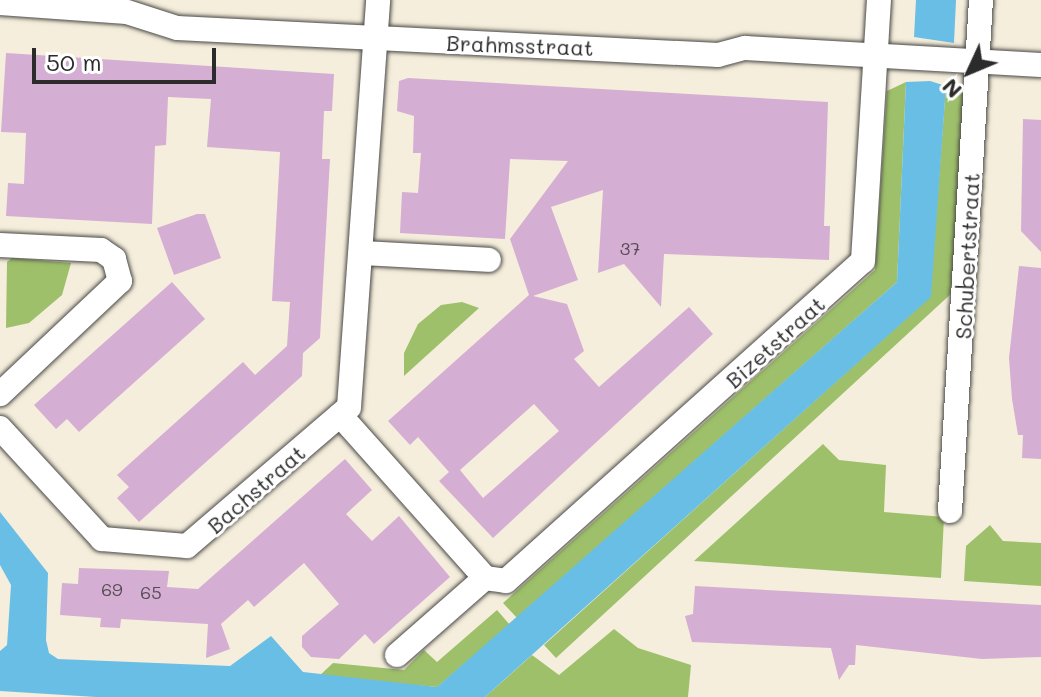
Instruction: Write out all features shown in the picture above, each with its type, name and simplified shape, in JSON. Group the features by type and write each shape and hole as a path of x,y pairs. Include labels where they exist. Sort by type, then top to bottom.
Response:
{"street":[{"name":"Bachstraat","path":"0,428 102,539 187,546 340,415 352,398 378,0"},
{"name":"Bizetstraat","path":"397,655 485,578 506,581 858,268 863,261 879,0"},
{"name":"Schubertstraat","path":"950,511 981,0"},
{"name":"Brahmsstraat","path":"0,3 127,12 177,28 718,55 745,48 1041,65"},
{"path":"0,245 101,250 114,259 120,281 1,392"},
{"path":"361,253 489,260"},
{"path":"340,415 485,578"}],"green space":[{"path":"906,82 897,282 517,618 503,603 875,270 887,91"},
{"path":"946,86 966,94 953,292 556,658 544,645 930,297"},
{"path":"12,258 71,263 62,295 29,323 6,328 7,262"},
{"path":"462,302 479,308 404,376 404,353 418,324 441,305"},
{"path":"823,444 839,460 886,465 884,512 944,517 941,578 694,561"},
{"path":"990,525 1003,541 1041,543 1041,586 964,581 966,546"},
{"path":"497,610 510,625 437,687 318,677 333,663 404,670 424,650 437,662"},
{"path":"614,629 638,648 691,665 688,697 485,697 532,655 559,675"}],"water":[{"path":"916,0 956,0 954,43 914,37"},
{"path":"930,81 946,86 931,297 485,697 96,697 0,691 0,651 7,645 11,585 0,565 0,512 48,573 46,640 49,653 58,659 230,666 271,636 303,672 437,687 897,282 906,82"}],"building":[{"path":"6,53 334,74 332,111 324,111 322,159 330,159 320,338 303,353 302,376 139,522 117,498 129,487 117,475 243,362 255,375 287,346 290,302 272,301 280,152 207,147 211,99 168,97 166,145 155,146 152,224 6,216 8,183 24,184 26,133 1,132"},
{"path":"408,78 828,102 824,226 830,226 829,260 664,254 661,307 624,264 598,273 603,190 551,207 578,280 533,296 567,304 584,351 574,359 599,387 689,307 713,334 493,538 439,481 449,472 418,437 410,445 388,421 529,295 510,239 568,161 510,159 505,239 400,233 402,192 418,193 421,153 413,153 414,116 397,111 399,81","holes":["534,404 559,431 483,498 460,470"]},
{"path":"1023,119 1041,120 1041,252 1021,231"},
{"path":"205,214 221,258 174,275 157,228"},
{"path":"1019,266 1041,268 1041,459 1022,458 1023,435 1018,435 1012,399 1009,358"},
{"path":"172,282 205,319 79,432 67,419 56,429 34,405"},
{"path":"345,459 372,490 346,514 372,541 399,516 450,577 374,644 365,634 339,659 311,657 302,647 302,636 339,604 304,563 254,607 248,600 221,624 230,649 206,658 208,624 121,619 120,628 100,627 101,618 60,615 62,583 78,584 79,568 169,571 167,587 198,589"},
{"path":"695,586 1041,605 1041,657 982,659 856,645 855,665 849,665 839,680 831,648 692,642 685,616 693,614"}]}
